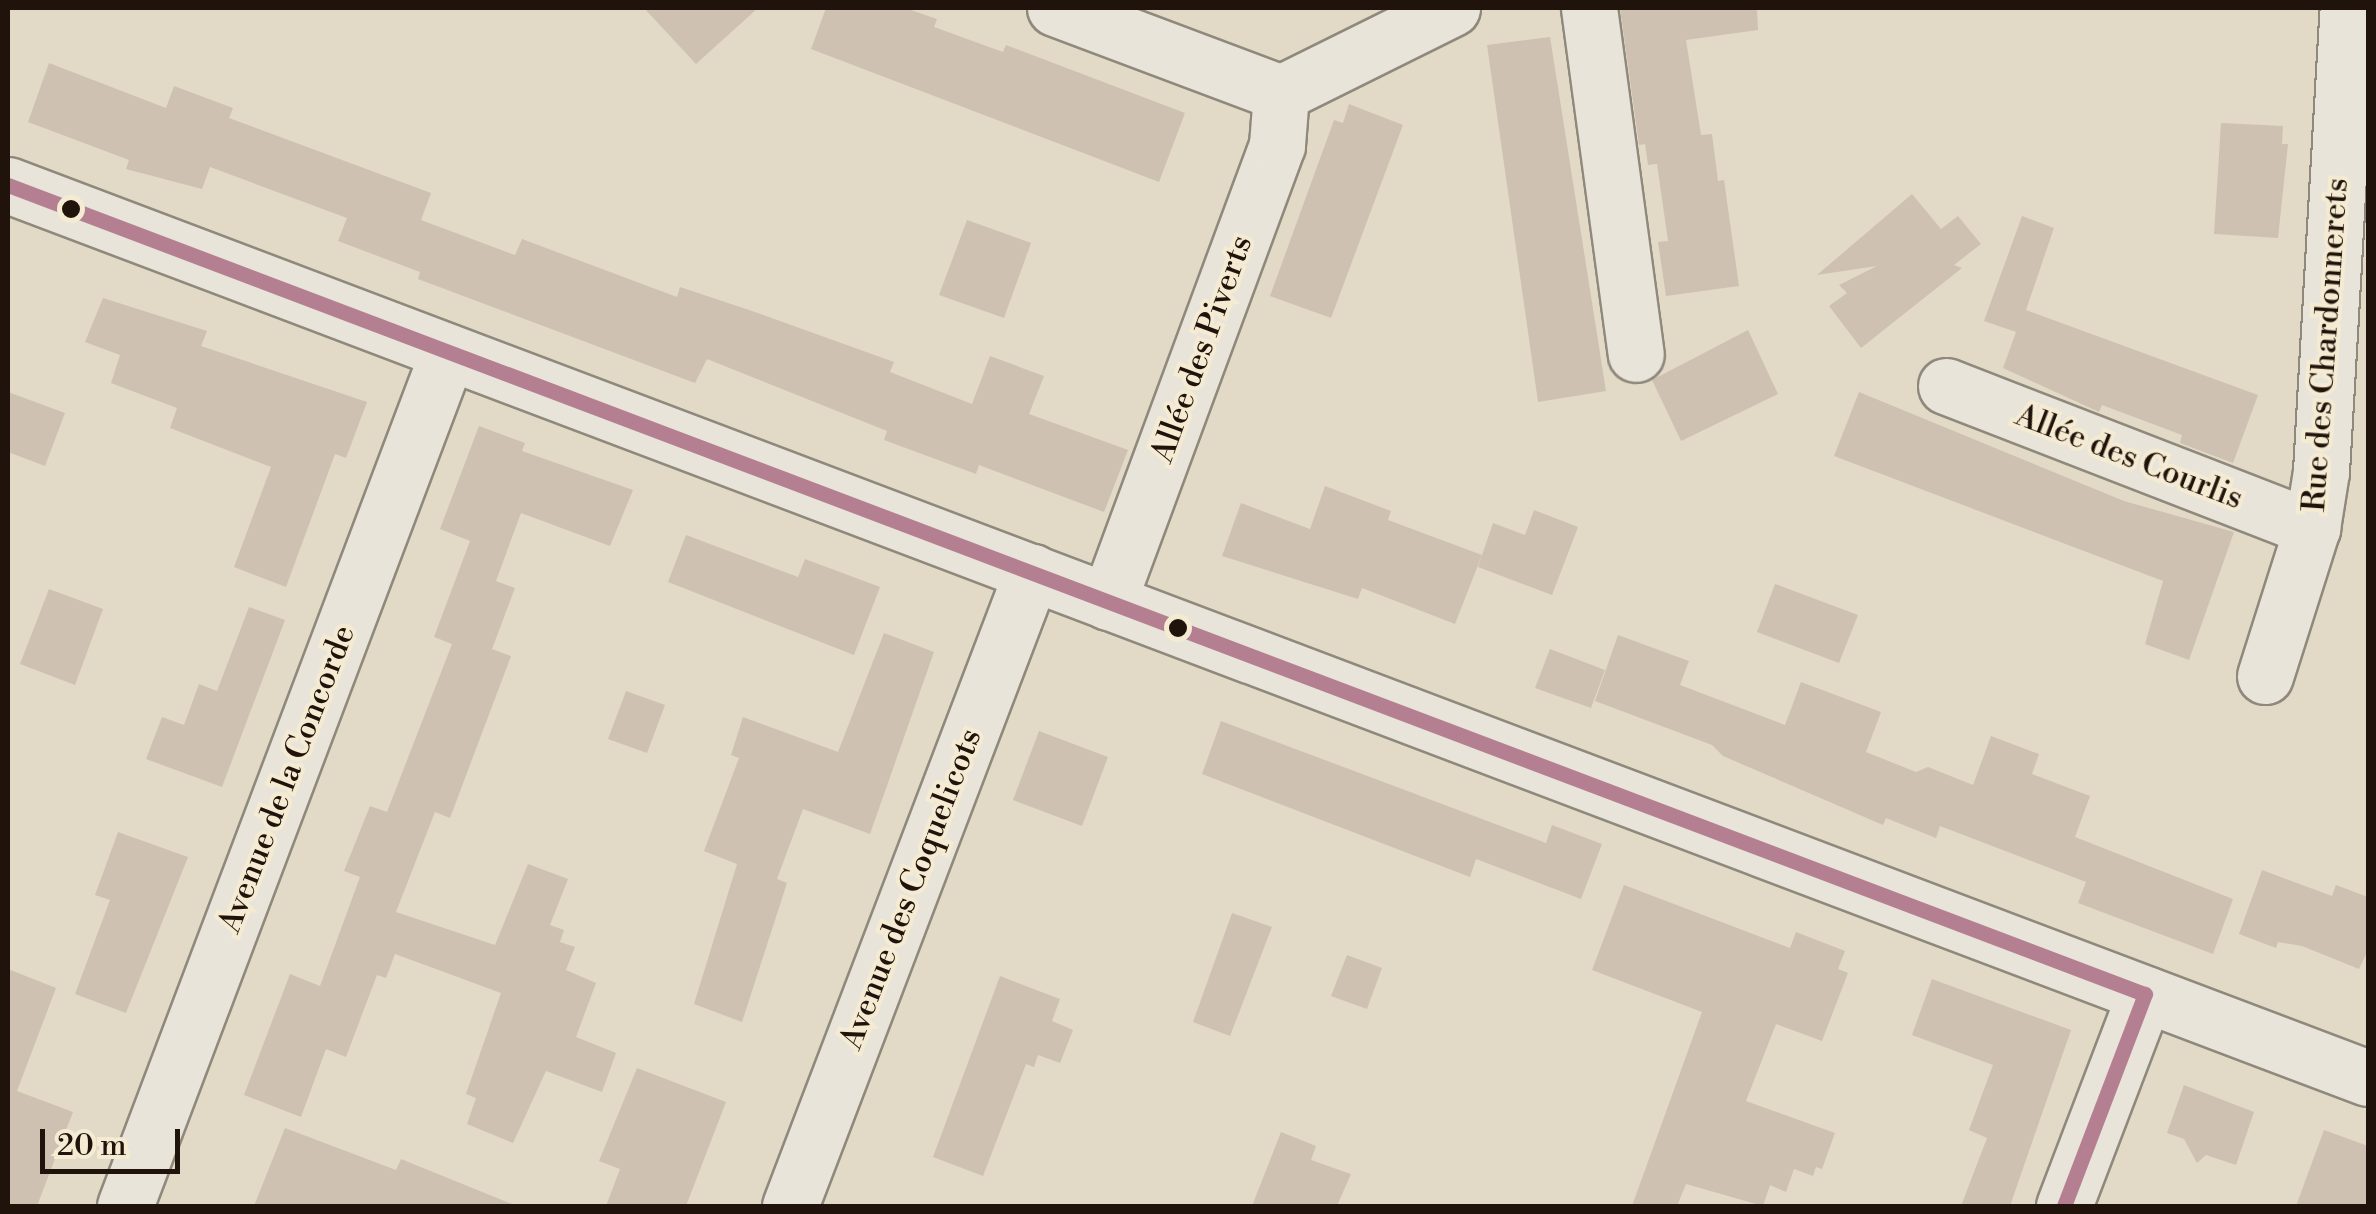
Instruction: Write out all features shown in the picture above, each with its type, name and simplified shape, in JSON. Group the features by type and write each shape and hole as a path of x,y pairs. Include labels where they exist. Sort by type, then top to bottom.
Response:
{"street":[{"path":"1055,8 1281,93 1452,8"},
{"path":"1589,8 1636,354"},
{"name":"Rue des Chardonnerets","path":"2265,676 2312,528 2321,472 2348,8"},
{"name":"Allée des Piverts","path":"1108,602 1277,145 1281,93"},
{"path":"8,185 2368,1078"},
{"name":"Avenue de la Concorde","path":"126,1206 448,352"},
{"name":"Allée des Courlis","path":"1946,386 2312,528"},
{"name":"Avenue des Coquelicots","path":"790,1206 1032,572"},
{"path":"2064,1206 2145,994"}],"building":[{"path":"644,8 758,8 696,64"},
{"path":"826,8 905,8 937,19 934,27 1003,52 1006,45 1185,113 1159,182 811,49"},
{"path":"1620,8 1757,8 1758,30 1686,40 1701,135 1712,134 1718,181 1724,180 1739,286 1666,296 1658,242 1668,241 1657,164 1648,165 1645,144 1639,145"},
{"path":"1550,37 1606,391 1538,402 1487,45"},
{"path":"49,63 166,108 174,86 233,108 229,118 431,193 421,220 515,255 522,239 677,297 680,287 752,311 894,362 890,372 972,404 990,356 1044,376 1029,414 1128,450 1104,512 979,465 976,474 884,440 887,431 707,359 695,383 418,279 420,272 338,241 347,218 210,167 202,189 126,169 129,160 28,122"},
{"path":"1349,104 1403,125 1331,318 1270,296 1334,120 1343,123"},
{"path":"2221,123 2283,126 2282,144 2288,144 2278,238 2214,234"},
{"path":"1912,194 1941,229 1958,216 1981,244 1954,265 1962,268 1861,348 1829,306 1847,293 1839,285 1877,266 1817,275"},
{"path":"2022,216 2054,228 2026,310 2258,395 2233,463 2180,443 2182,435 2102,405 2099,412 2003,368 2016,332 1984,321"},
{"path":"967,220 1031,243 1004,318 939,295"},
{"path":"103,298 207,331 201,346 367,402 346,458 335,454 286,587 234,567 271,467 170,428 177,408 111,383 120,355 85,342"},
{"path":"1748,330 1778,394 1681,441 1652,380"},
{"path":"8,392 65,413 45,466 8,452"},
{"path":"1859,392 2124,501 2234,532 2189,660 2145,644 2163,581 1834,456"},
{"path":"479,426 525,443 522,451 633,490 610,546 521,513 496,581 515,588 492,649 511,656 450,818 435,812 396,912 495,945 528,864 568,879 550,925 564,930 560,942 575,947 566,970 596,983 576,1037 616,1053 602,1092 546,1071 513,1143 467,1124 476,1098 466,1094 501,993 395,954 386,978 377,975 346,1057 326,1049 301,1117 244,1095 290,974 320,986 360,877 344,871 370,806 387,812 452,644 434,637 470,541 440,529"},
{"path":"1325,486 1391,511 1388,520 1482,555 1455,624 1362,588 1358,599 1222,556 1241,503 1310,529"},
{"path":"1534,510 1578,527 1552,595 1478,567 1493,523 1525,535"},
{"path":"686,535 798,577 805,559 880,587 854,655 668,582"},
{"path":"1775,584 1858,615 1839,663 1757,632"},
{"path":"49,589 103,609 75,685 20,664"},
{"path":"249,607 285,620 222,787 146,759 162,717 184,725 199,684 217,691"},
{"path":"884,633 934,652 870,834 803,809 777,879 787,883 742,1022 694,1004 737,864 704,851 739,758 731,755 743,717 838,752"},
{"path":"1618,635 1689,661 1680,685 1785,725 1801,682 1881,712 1866,752 1916,772 1928,767 1973,785 1991,736 2039,754 2032,774 2090,796 2075,837 2233,899 2213,954 2078,903 2086,882 1940,826 1936,838 1886,818 1883,825 1723,756 1712,745 1595,701"},
{"path":"1550,649 1605,670 1591,708 1535,688"},
{"path":"626,691 665,705 647,753 608,739"},
{"path":"1221,721 1546,843 1552,825 1602,844 1581,899 1476,859 1470,877 1202,774"},
{"path":"1039,731 1108,757 1082,826 1013,800"},
{"path":"118,832 188,857 126,1013 75,994 110,900 95,895"},
{"path":"2262,870 2332,896 2336,885 2368,897 2368,950 2359,969 2302,946 2278,942 2276,948 2239,934"},
{"path":"1624,885 1790,948 1796,932 1845,951 1838,969 1848,973 1822,1041 1776,1024 1746,1101 1835,1133 1822,1169 1816,1167 1813,1176 1794,1169 1786,1192 1770,1185 1763,1206 1686,1184 1677,1206 1632,1206 1702,1012 1592,970"},
{"path":"1232,913 1272,927 1230,1036 1193,1022"},
{"path":"1347,955 1382,968 1367,1009 1331,996"},
{"path":"8,969 56,988 17,1091 73,1112 37,1206 8,1206"},
{"path":"1000,976 1060,999 1052,1021 1073,1030 1060,1063 1038,1055 1034,1067 1026,1064 983,1176 933,1157"},
{"path":"1932,979 2071,1030 2010,1206 1961,1206 1987,1138 1969,1130 1993,1065 1912,1035"},
{"path":"637,1068 726,1102 686,1206 606,1206 620,1169 599,1161"},
{"path":"2184,1085 2254,1112 2236,1165 2206,1155 2197,1163 2184,1139 2167,1133"},
{"path":"285,1128 396,1170 401,1159 517,1206 254,1206"},
{"path":"2324,1130 2368,1146 2368,1206 2296,1206"},
{"path":"1281,1132 1316,1146 1311,1160 1351,1174 1337,1206 1252,1206"}],"transit line":[{"path":"8,185 2145,994"},
{"path":"2064,1206 2145,994"}]}
